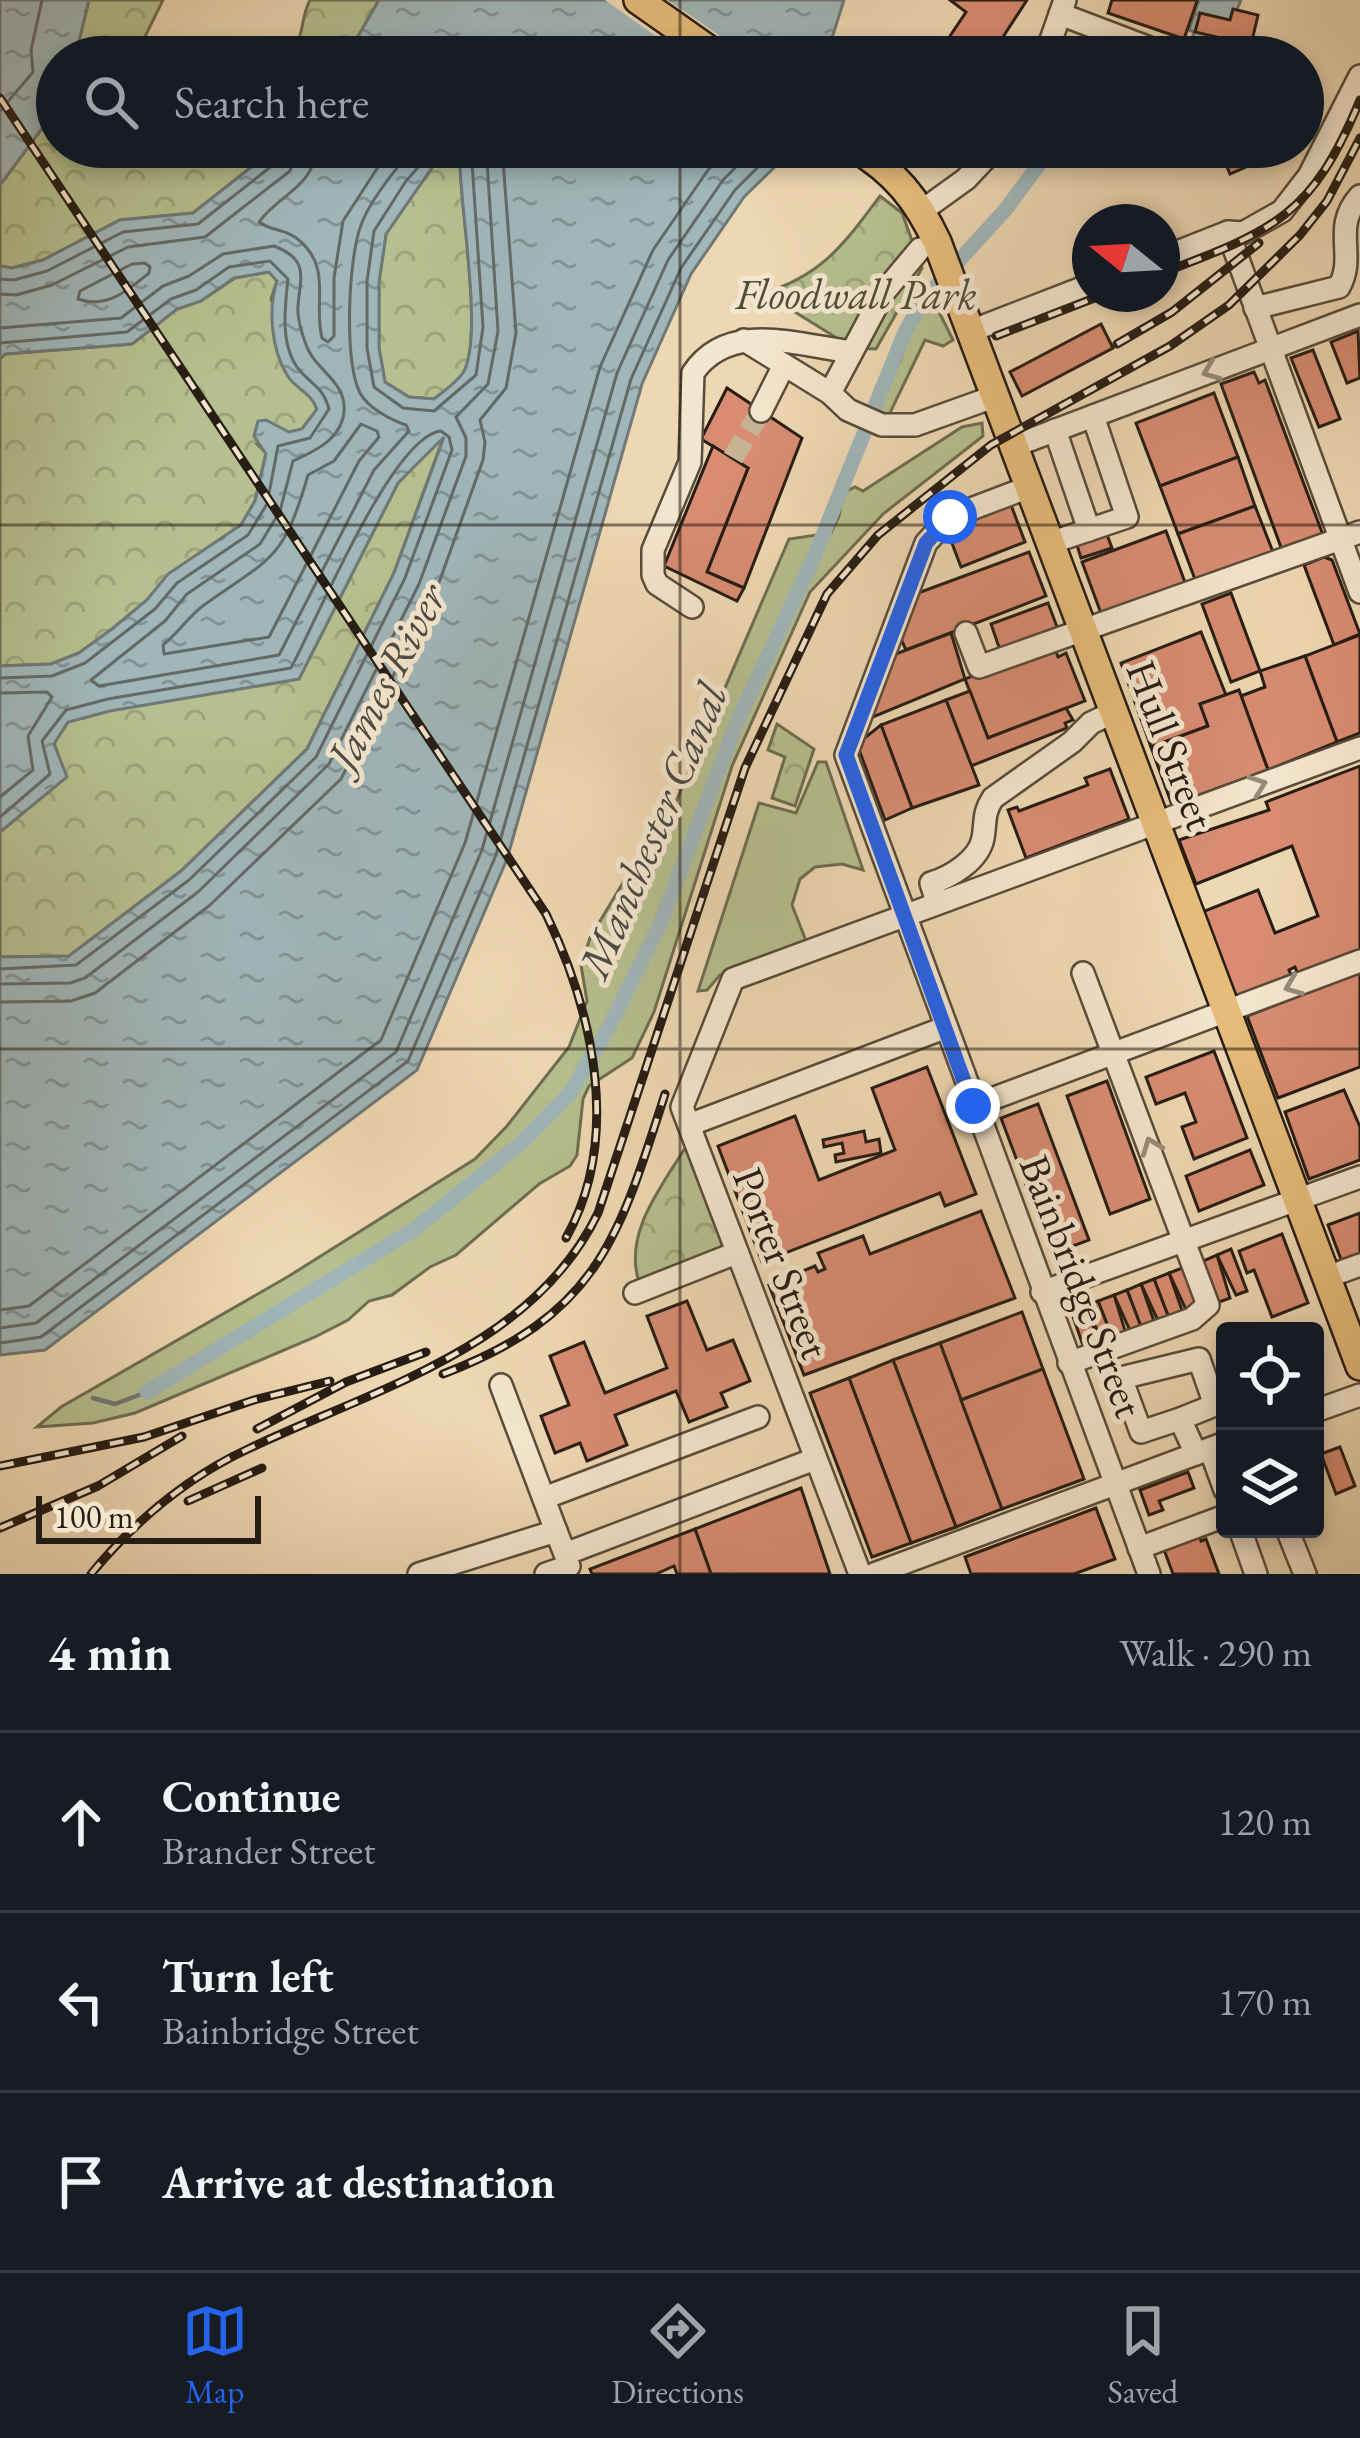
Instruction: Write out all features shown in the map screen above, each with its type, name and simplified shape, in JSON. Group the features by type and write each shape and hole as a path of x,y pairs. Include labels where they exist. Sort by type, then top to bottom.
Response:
{"main road":[{"path":"638,0 689,36"},
{"name":"Hull Street","path":"886,168 923,210 928,245 959,300 1360,1366"}],"street":[{"path":"1052,36 1062,7 1125,36"},
{"path":"1324,149 1360,76"},
{"path":"923,210 976,168"},
{"path":"1180,251 1228,232 1243,233 1282,212 1312,168"},
{"path":"1255,308 1339,287 1346,257 1343,226 1360,196"},
{"path":"1228,232 1269,349 1350,536 1360,592"},
{"path":"830,393 884,292 928,245"},
{"path":"971,331 1072,293"},
{"path":"1014,446 1360,315"},
{"path":"692,607 657,584 651,562 690,462 693,373 712,352 744,340 851,352"},
{"path":"744,340 830,393 848,410 882,425 914,425 995,396"},
{"path":"761,411 784,365"},
{"path":"1050,544 1127,517 1093,416"},
{"path":"1055,430 1089,530"},
{"name":"Bainbridge Street","path":"1029,487 950,517 926,543 846,755 1142,1566"},
{"path":"966,633 979,667 1350,536"},
{"path":"937,902 931,883 946,878 977,854 984,812 993,798 1091,723 1114,712"},
{"path":"902,915 1360,748"},
{"name":"Porter Street","path":"860,1574 682,1107 733,979 902,915"},
{"path":"973,1106 1360,961"},
{"path":"1070,1363 1206,1311 1208,1298 1083,973"},
{"path":"689,1124 944,1028"},
{"path":"1042,1292 1360,1177"},
{"path":"634,1293 736,1252"},
{"path":"1327,1277 1360,1265"},
{"path":"1198,1359 1215,1405 1180,1418 1141,1432 1121,1378 1198,1359"},
{"path":"501,1385 569,1564"},
{"path":"1324,1408 1360,1395"},
{"path":"544,1498 758,1417"},
{"path":"874,1574 1210,1449 1180,1418"},
{"path":"546,1574 815,1459"},
{"path":"1142,1566 1216,1521"},
{"path":"419,1574 556,1531"},
{"path":"1243,1538 1256,1574"},
{"path":"1290,1538 1304,1574"},
{"path":"940,1549 949,1574"}],"green space":[{"path":"89,0 163,0 145,36 80,36"},
{"path":"310,0 379,0 358,36 299,36"},
{"path":"36,136 36,168 250,168 193,213 120,220 43,260 12,268 0,266 0,185"},
{"path":"432,168 460,168 469,272 469,356 460,377 434,399 409,397 385,382 379,348 379,282 386,234"},
{"name":"Floodwall Park","path":"880,196 902,213 922,268 876,349 853,348 790,309 760,307 756,295 813,270"},
{"path":"269,272 277,281 271,299 317,410 302,429 257,444 266,453 255,501 241,525 169,574 147,600 79,653 51,664 0,666 0,359 5,354 132,344 177,309 201,301 235,278"},
{"path":"934,302 953,340 943,346 925,340 889,415 875,410 901,359 911,326"},
{"path":"982,423 983,436 883,514 810,592 732,766 654,1012 632,1058 589,1086 583,1099 577,1155 570,1166 539,1184 456,1255 430,1267 392,1295 369,1301 348,1320 315,1337 135,1413 93,1423 37,1427 61,1407 289,1276 475,1159 507,1126 569,1047 587,1001 581,965 590,938 630,871 657,846 789,539 831,533 843,493 855,487 863,491 962,427"},
{"path":"445,433 394,573 307,749 181,871 69,956 0,957 0,832 66,777 54,743 68,722 110,710 299,679 398,483"},
{"path":"777,724 814,749 795,806 772,798 785,757 768,750"},
{"path":"818,762 826,762 863,870 842,864 815,867 800,879 792,905 806,941 720,975 707,990 698,991 759,803 796,813"},
{"path":"687,1145 723,1247 639,1282 635,1264 641,1228"}],"water":[{"path":"0,0 89,0 80,36 36,36 36,136 0,185"},
{"path":"379,0 844,0 833,36 358,36"},
{"path":"1199,0 1241,0 1226,36 1193,36 1189,30"},
{"name":"James River","path":"250,168 432,168 386,234 379,282 379,348 385,382 409,397 434,399 460,377 469,356 471,303 460,168 774,168 744,197 691,274 642,384 507,859 417,1070 45,1350 0,1355 0,957 69,956 181,871 307,749 394,573 444,437 398,483 299,679 68,722 54,744 67,777 0,832 0,666 51,664 79,653 147,600 168,574 241,525 255,501 266,454 254,436 258,421 266,420 289,432 302,429 317,409 290,380 277,353 272,316 277,281 269,272 234,278 201,301 177,309 132,344 5,354 0,359 0,266 12,268 43,260 120,220 193,213"}],"pier":[{"path":"605,0 668,0 720,36 656,36"}],"building":[{"path":"950,0 1027,0 1004,36 950,36 966,12"},
{"path":"1112,0 1197,1 1185,36 1108,13"},
{"path":"1233,9 1258,15 1253,36 1195,32 1200,13 1230,20"},
{"path":"1101,324 1113,348 1022,396 1010,372"},
{"path":"1358,331 1360,378 1347,383 1331,342"},
{"path":"1313,350 1340,419 1319,427 1291,358"},
{"path":"1254,372 1259,383 1265,380 1323,535 1282,550 1221,384"},
{"path":"727,388 802,438 744,588 707,572 748,468 701,439"},
{"path":"1214,393 1238,457 1160,486 1136,423"},
{"path":"713,446 748,468 707,572 744,588 737,601 664,566"},
{"path":"1238,457 1255,506 1178,534 1160,486"},
{"path":"1011,505 1025,542 961,567 947,530"},
{"path":"1255,506 1273,552 1196,582 1178,534"},
{"path":"1166,531 1186,585 1102,616 1082,562"},
{"path":"1106,532 1112,548 1081,558 1076,542"},
{"path":"1029,552 1046,596 906,650 900,637 918,593"},
{"path":"1324,557 1332,560 1360,634 1334,645 1304,565"},
{"path":"1231,593 1260,671 1231,682 1202,604"},
{"path":"1048,603 1059,632 1001,653 991,624"},
{"path":"1201,632 1226,695 1200,704 1208,726 1151,747 1121,663"},
{"path":"951,633 965,679 868,719 893,655"},
{"path":"1360,635 1360,733 1337,742 1305,656"},
{"path":"1053,644 1058,657 1066,653 1085,701 988,738 965,679"},
{"path":"1305,656 1337,742 1268,770 1241,696 1265,687 1260,671"},
{"path":"1239,690 1268,770 1172,805 1151,747 1208,726 1200,704"},
{"path":"970,691 988,738 1066,708 1073,720 1065,723 1067,728 971,766 946,700"},
{"path":"946,700 979,785 912,808 881,725"},
{"path":"881,725 912,808 885,820 857,744"},
{"path":"1360,766 1360,957 1300,980 1295,967 1289,970 1294,983 1237,1004 1202,912 1258,890 1275,933 1318,916 1292,846 1196,884 1179,840 1269,810 1266,802"},
{"path":"1110,769 1129,819 1026,858 1008,810 1017,807 1019,811 1088,785 1085,778"},
{"path":"1360,973 1360,1067 1278,1098 1247,1016"},
{"path":"1214,1051 1247,1138 1194,1159 1182,1127 1196,1122 1185,1093 1156,1104 1146,1077"},
{"path":"927,1067 976,1194 945,1206 940,1193 762,1262 718,1146 795,1116 819,1180 895,1150 872,1088"},
{"path":"1107,1081 1150,1199 1110,1214 1067,1096"},
{"path":"1344,1090 1360,1127 1360,1160 1309,1179 1285,1112"},
{"path":"1038,1104 1089,1240 1052,1254 1001,1118"},
{"path":"864,1131 866,1142 879,1139 881,1153 836,1162 835,1155 844,1153 842,1143 824,1147 823,1140"},
{"path":"1250,1150 1264,1185 1199,1211 1186,1176"},
{"path":"981,1211 1015,1298 804,1375 769,1285 815,1266 818,1272 825,1269 818,1253 863,1236 870,1254"},
{"path":"1360,1213 1360,1255 1342,1262 1328,1225"},
{"path":"1282,1234 1308,1303 1272,1317 1254,1270 1247,1273 1239,1251"},
{"path":"1231,1249 1247,1291 1236,1295 1217,1255"},
{"path":"1217,1255 1230,1298 1219,1302 1203,1261"},
{"path":"1185,1267 1200,1309 1188,1314 1169,1273"},
{"path":"1169,1273 1184,1316 1170,1321 1154,1279"},
{"path":"1154,1279 1170,1321 1160,1325 1141,1284"},
{"path":"1141,1284 1156,1327 1143,1332 1127,1290"},
{"path":"1127,1290 1143,1332 1132,1335 1114,1295"},
{"path":"1114,1295 1127,1337 1114,1342 1098,1301"},
{"path":"687,1301 707,1350 733,1340 750,1381 721,1393 727,1407 689,1422 676,1391 615,1415 627,1445 587,1461 580,1443 555,1453 541,1416 569,1405 550,1356 584,1342 605,1393 667,1368 647,1316"},
{"path":"1098,1301 1114,1342 1104,1345 1086,1306"},
{"path":"1086,1306 1101,1348 1086,1354 1071,1311"},
{"path":"1022,1312 1043,1369 961,1400 940,1343"},
{"path":"940,1343 1002,1509 956,1527 893,1360"},
{"path":"893,1360 956,1527 911,1543 849,1378"},
{"path":"1043,1369 1084,1479 1002,1509 961,1400"},
{"path":"849,1378 911,1543 872,1557 810,1393"},
{"path":"1340,1447 1355,1486 1336,1494 1324,1453"},
{"path":"1188,1472 1194,1488 1159,1501 1163,1510 1149,1515 1140,1490"},
{"path":"801,1488 830,1574 711,1574 695,1529"},
{"path":"1096,1508 1115,1559 1074,1574 971,1574 965,1557"},
{"path":"695,1529 711,1574 677,1574 674,1566 656,1574 592,1574 590,1569"},
{"path":"1198,1534 1201,1541 1206,1539 1219,1574 1173,1574 1163,1547"}],"waterway":[{"name":"Manchester Canal","path":"147,1392 415,1229 520,1144 570,1093 661,922 737,722 814,557 905,332 924,299 1006,209 1036,168"},
{"path":"93,1398 115,1404 147,1392"}],"tunnel":[{"path":"733,458 761,411"}],"railway":[{"path":"0,98 36,152"},
{"path":"1180,266 1234,244 1285,214 1325,170 1360,100"},
{"path":"91,1574 144,1519 204,1473 446,1359 534,1298 569,1259 598,1213 745,768 827,594 878,535 991,445 1170,346 1229,305 1300,235 1327,201 1360,138"},
{"path":"47,168 546,914 577,991 595,1075 593,1159 566,1238"},
{"path":"1117,344 1172,312 1259,243"},
{"path":"996,336 1072,307"},
{"path":"443,1374 536,1326 569,1298 594,1267 632,1191 665,1094"},
{"path":"257,1429 346,1382 426,1352"},
{"path":"0,1466 144,1437 254,1400 330,1381"},
{"path":"0,1528 98,1486 182,1436"},
{"path":"188,1501 262,1468"}],"route":[{"path":"950,517 926,543 846,755 973,1106"}]}
